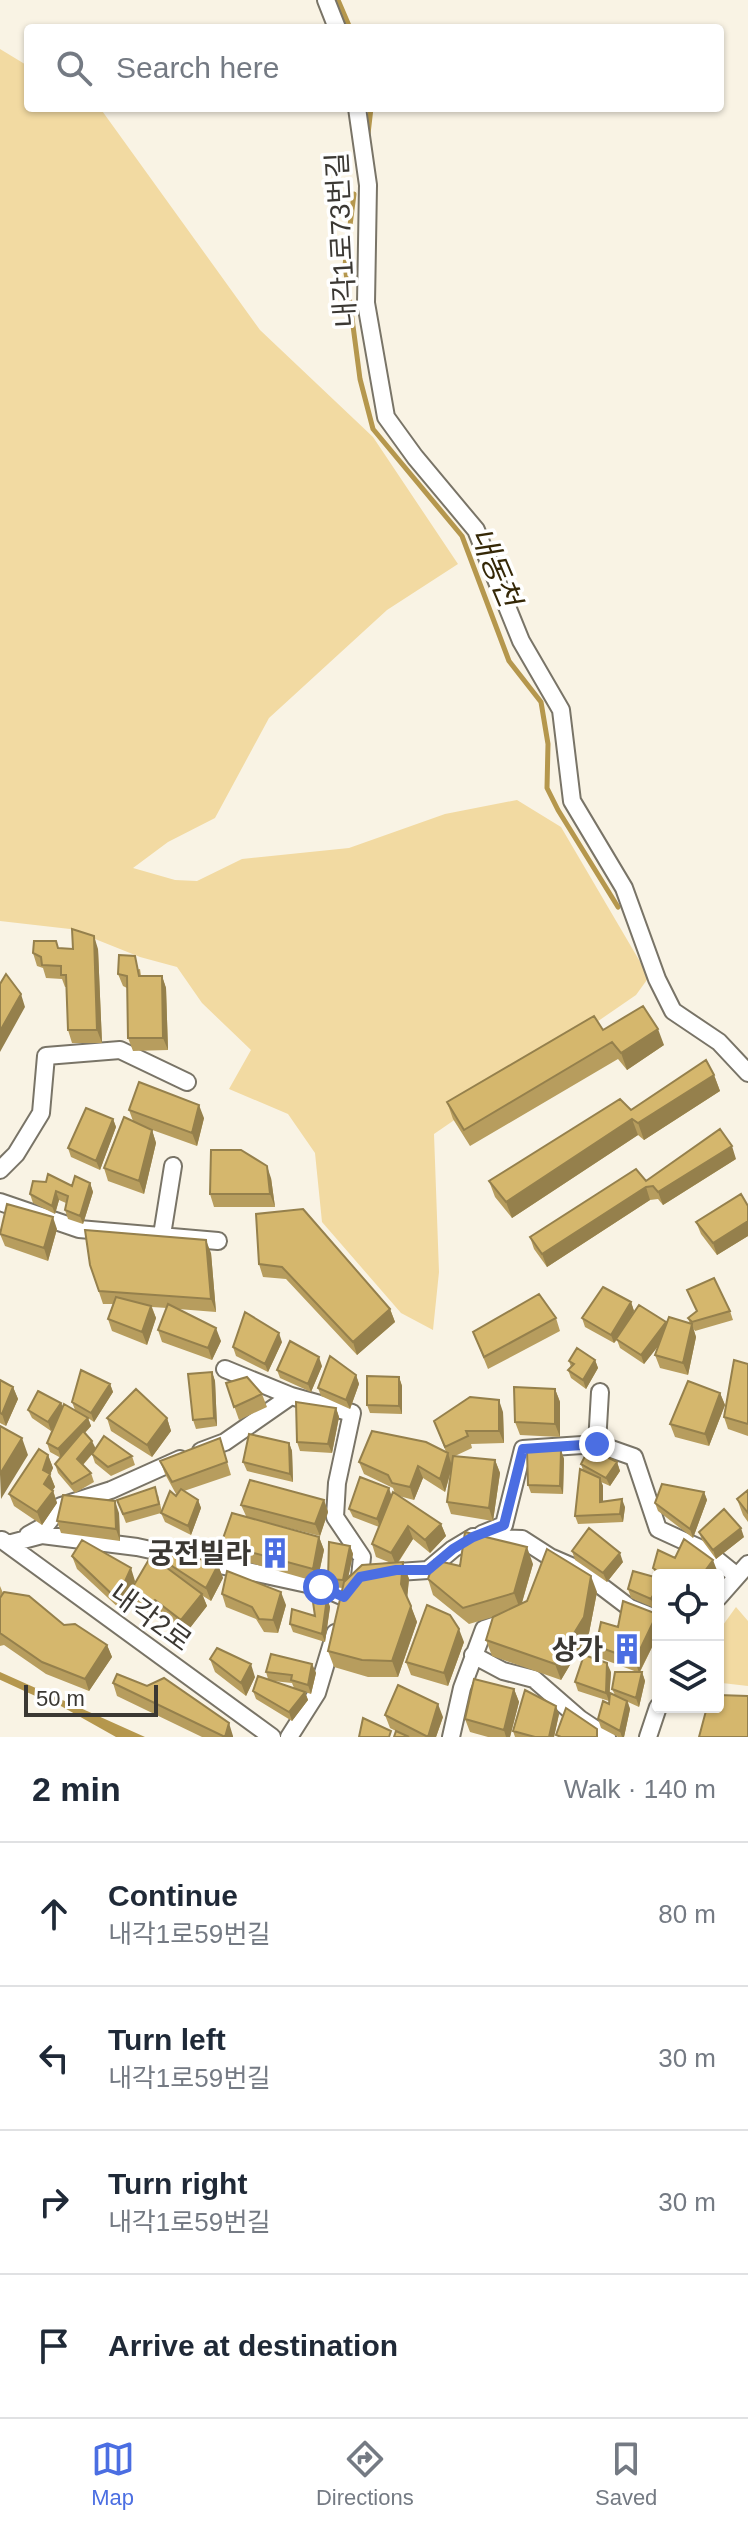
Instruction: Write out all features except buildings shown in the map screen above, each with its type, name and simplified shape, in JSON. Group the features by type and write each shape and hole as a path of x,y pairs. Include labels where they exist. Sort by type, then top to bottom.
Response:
{"street":[{"path":"326,0 335,24"},
{"name":"내각1로73번길","path":"358,112 368,185 366,303 386,417 476,530 521,641 561,710 572,801 624,888 657,979 673,1011 719,1042 748,1073"},
{"path":"0,1170 16,1154 41,1113 46,1056 120,1050 187,1082"},
{"path":"162,1235 173,1166"},
{"path":"0,1202 79,1229 218,1241"},
{"path":"225,1369 291,1396 352,1413 337,1483 335,1517 362,1557 360,1577 344,1597 317,1693 289,1737"},
{"path":"597,1444 600,1392"},
{"path":"4,1541 46,1525 61,1506 111,1490 156,1468 225,1442 291,1396"},
{"path":"360,1577 396,1570 428,1570 473,1537 504,1525 523,1449 597,1444 634,1457 658,1529 742,1570 724,1591"},
{"path":"4,1541 42,1535 137,1547 321,1587 344,1597"},
{"path":"473,1537 522,1539 548,1563 580,1570 630,1608 652,1617"},
{"name":"내각2로","path":"4,1541 272,1737"},
{"path":"451,1737 473,1655 484,1629 524,1617"},
{"path":"473,1655 503,1671 534,1679 580,1719 607,1737"},
{"path":"648,1737 656,1713"}],"shaded area":[{"path":"0,49 24,64 24,112 103,112 260,330 373,437 458,564 387,610 269,718 215,818 168,842 133,868 175,880 197,881 242,859 349,848 445,814 517,800 561,827 649,977 636,995 434,1134 439,1272 433,1330 401,1313 322,1222 315,1153 288,1114 229,1089 251,1050 202,1003 177,967 140,957 70,929 0,921"},
{"path":"736,1607 748,1621 748,1686 724,1683 724,1624"},
{"path":"0,1672 145,1737 116,1737 52,1701 0,1677"}],"waterway":[{"name":"내동천","path":"338,0 348,24"},
{"name":"내동천","path":"368,134 371,112"},
{"name":"내동천","path":"354,194 345,265 360,379 373,429 462,536 509,661 541,702 548,744 547,788 618,907"},
{"path":"0,1677 50,1700"}],"place":[{"name":"궁전빌라","path":"275,1553"},
{"name":"상가","path":"627,1649"}],"route":[{"path":"321,1587 344,1597 360,1577 396,1570 428,1570 473,1537 504,1525 523,1449 597,1444"}]}
